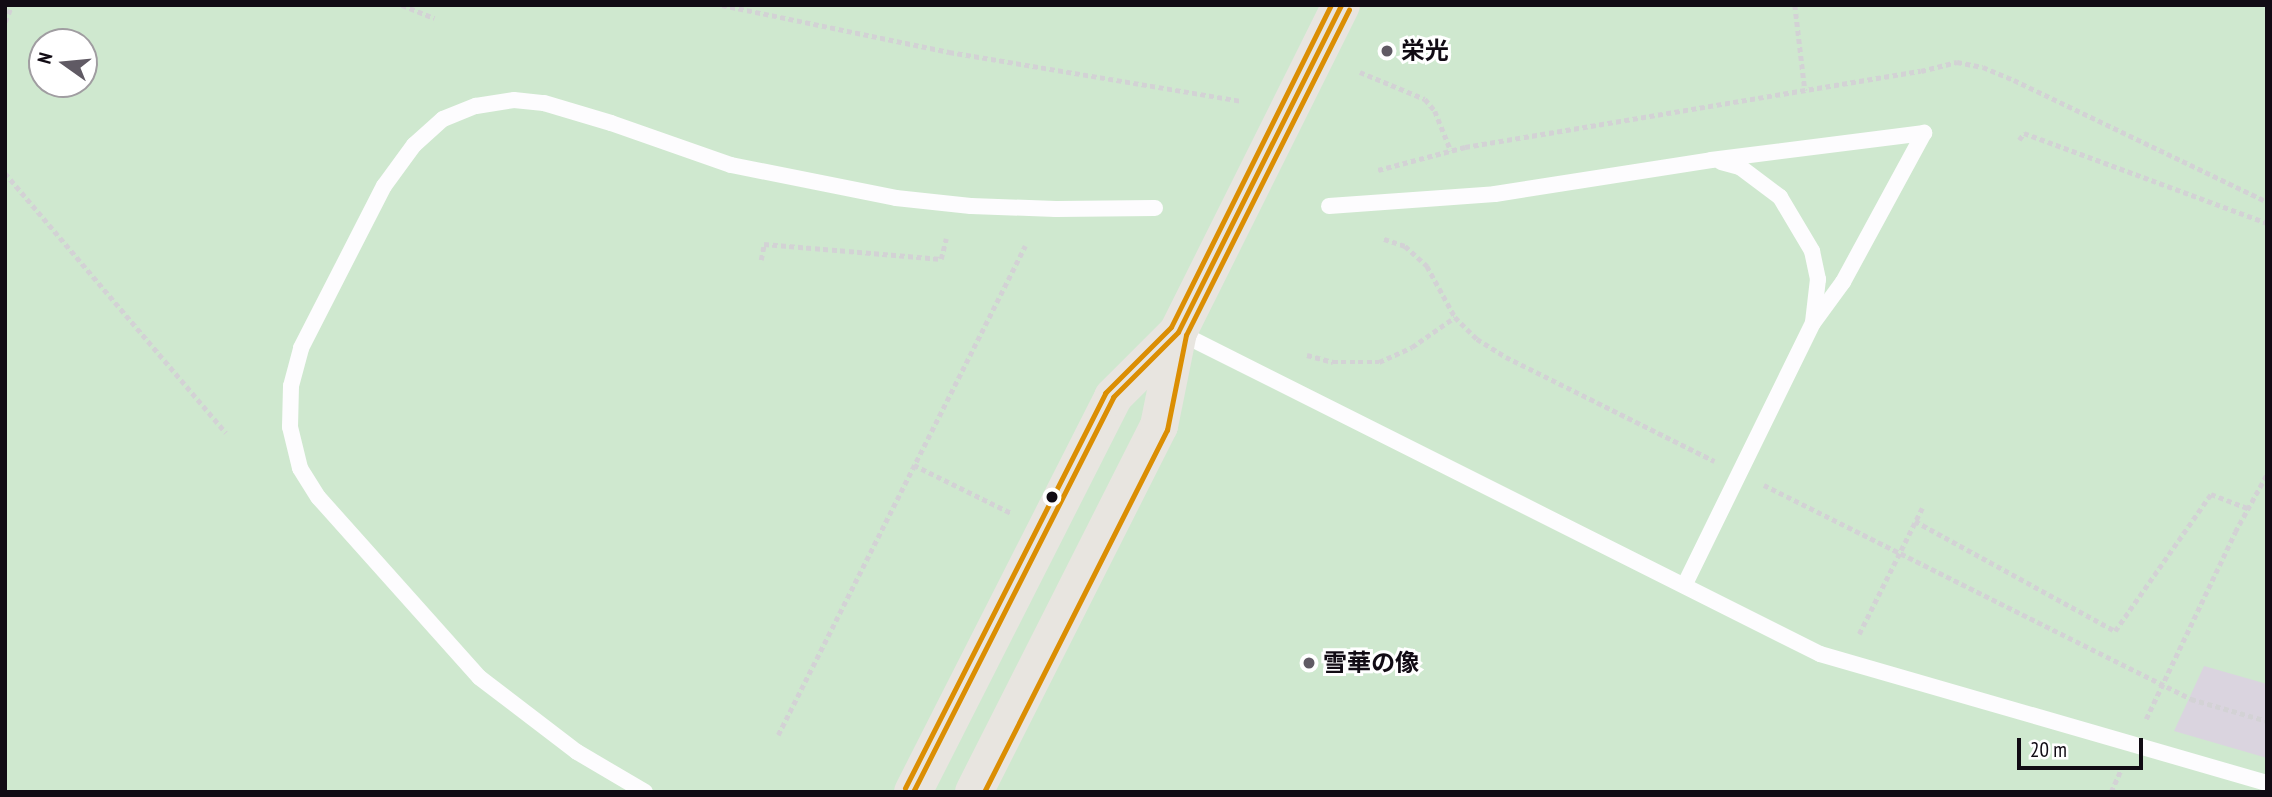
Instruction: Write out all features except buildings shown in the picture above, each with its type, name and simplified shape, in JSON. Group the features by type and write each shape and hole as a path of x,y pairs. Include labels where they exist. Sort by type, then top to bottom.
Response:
{"main road":[{"path":"974,792 1159,426 1178,332 1341,5"},
{"path":"913,792 1114,397 1178,332"}],"lane":[{"path":"645,792 577,752 478,677 318,497 300,468 290,427 291,386 301,348 384,186 414,145 443,120 476,106 513,100 544,103 731,165 883,195 971,206 1155,208"},
{"path":"1328,206 1495,194 1711,160 1924,132 1843,282 1814,323 1685,584"},
{"path":"1711,160 1741,167 1780,197 1812,251 1818,279 1814,323"},
{"path":"1178,332 1685,584 1779,634 1849,665 2267,783"}],"path":[{"path":"5,22 12,5"},
{"path":"402,5 434,18"},
{"path":"722,5 949,52 1241,101"},
{"path":"1795,5 1805,90"},
{"path":"1360,72 1425,99 1435,111 1451,151"},
{"path":"2019,141 2024,133 2267,223"},
{"path":"5,173 226,433"},
{"path":"761,260 764,244 941,259 946,239"},
{"path":"778,735 1025,246"},
{"path":"1307,355 1333,362 1380,362 1412,347 1455,317"},
{"path":"915,465 1012,513"},
{"path":"2146,720 2161,684 2267,474"},
{"path":"1915,522 2115,631 2211,494 2248,508"},
{"path":"1856,641 1922,508"},
{"path":"2103,655 2191,699 2267,721"}],"green space":[{"path":"5,5 2267,5 2267,792 5,792"}],"transit line":[{"path":"905,788 1105,393 1171,327 1331,5"},
{"path":"913,792 1113,397 1178,332 1341,5"},
{"path":"984,792 1167,430 1186,335 1349,9"}],"place":[{"name":"栄光","path":"1387,51"},
{"name":"雪華の像","path":"1309,663"}]}
